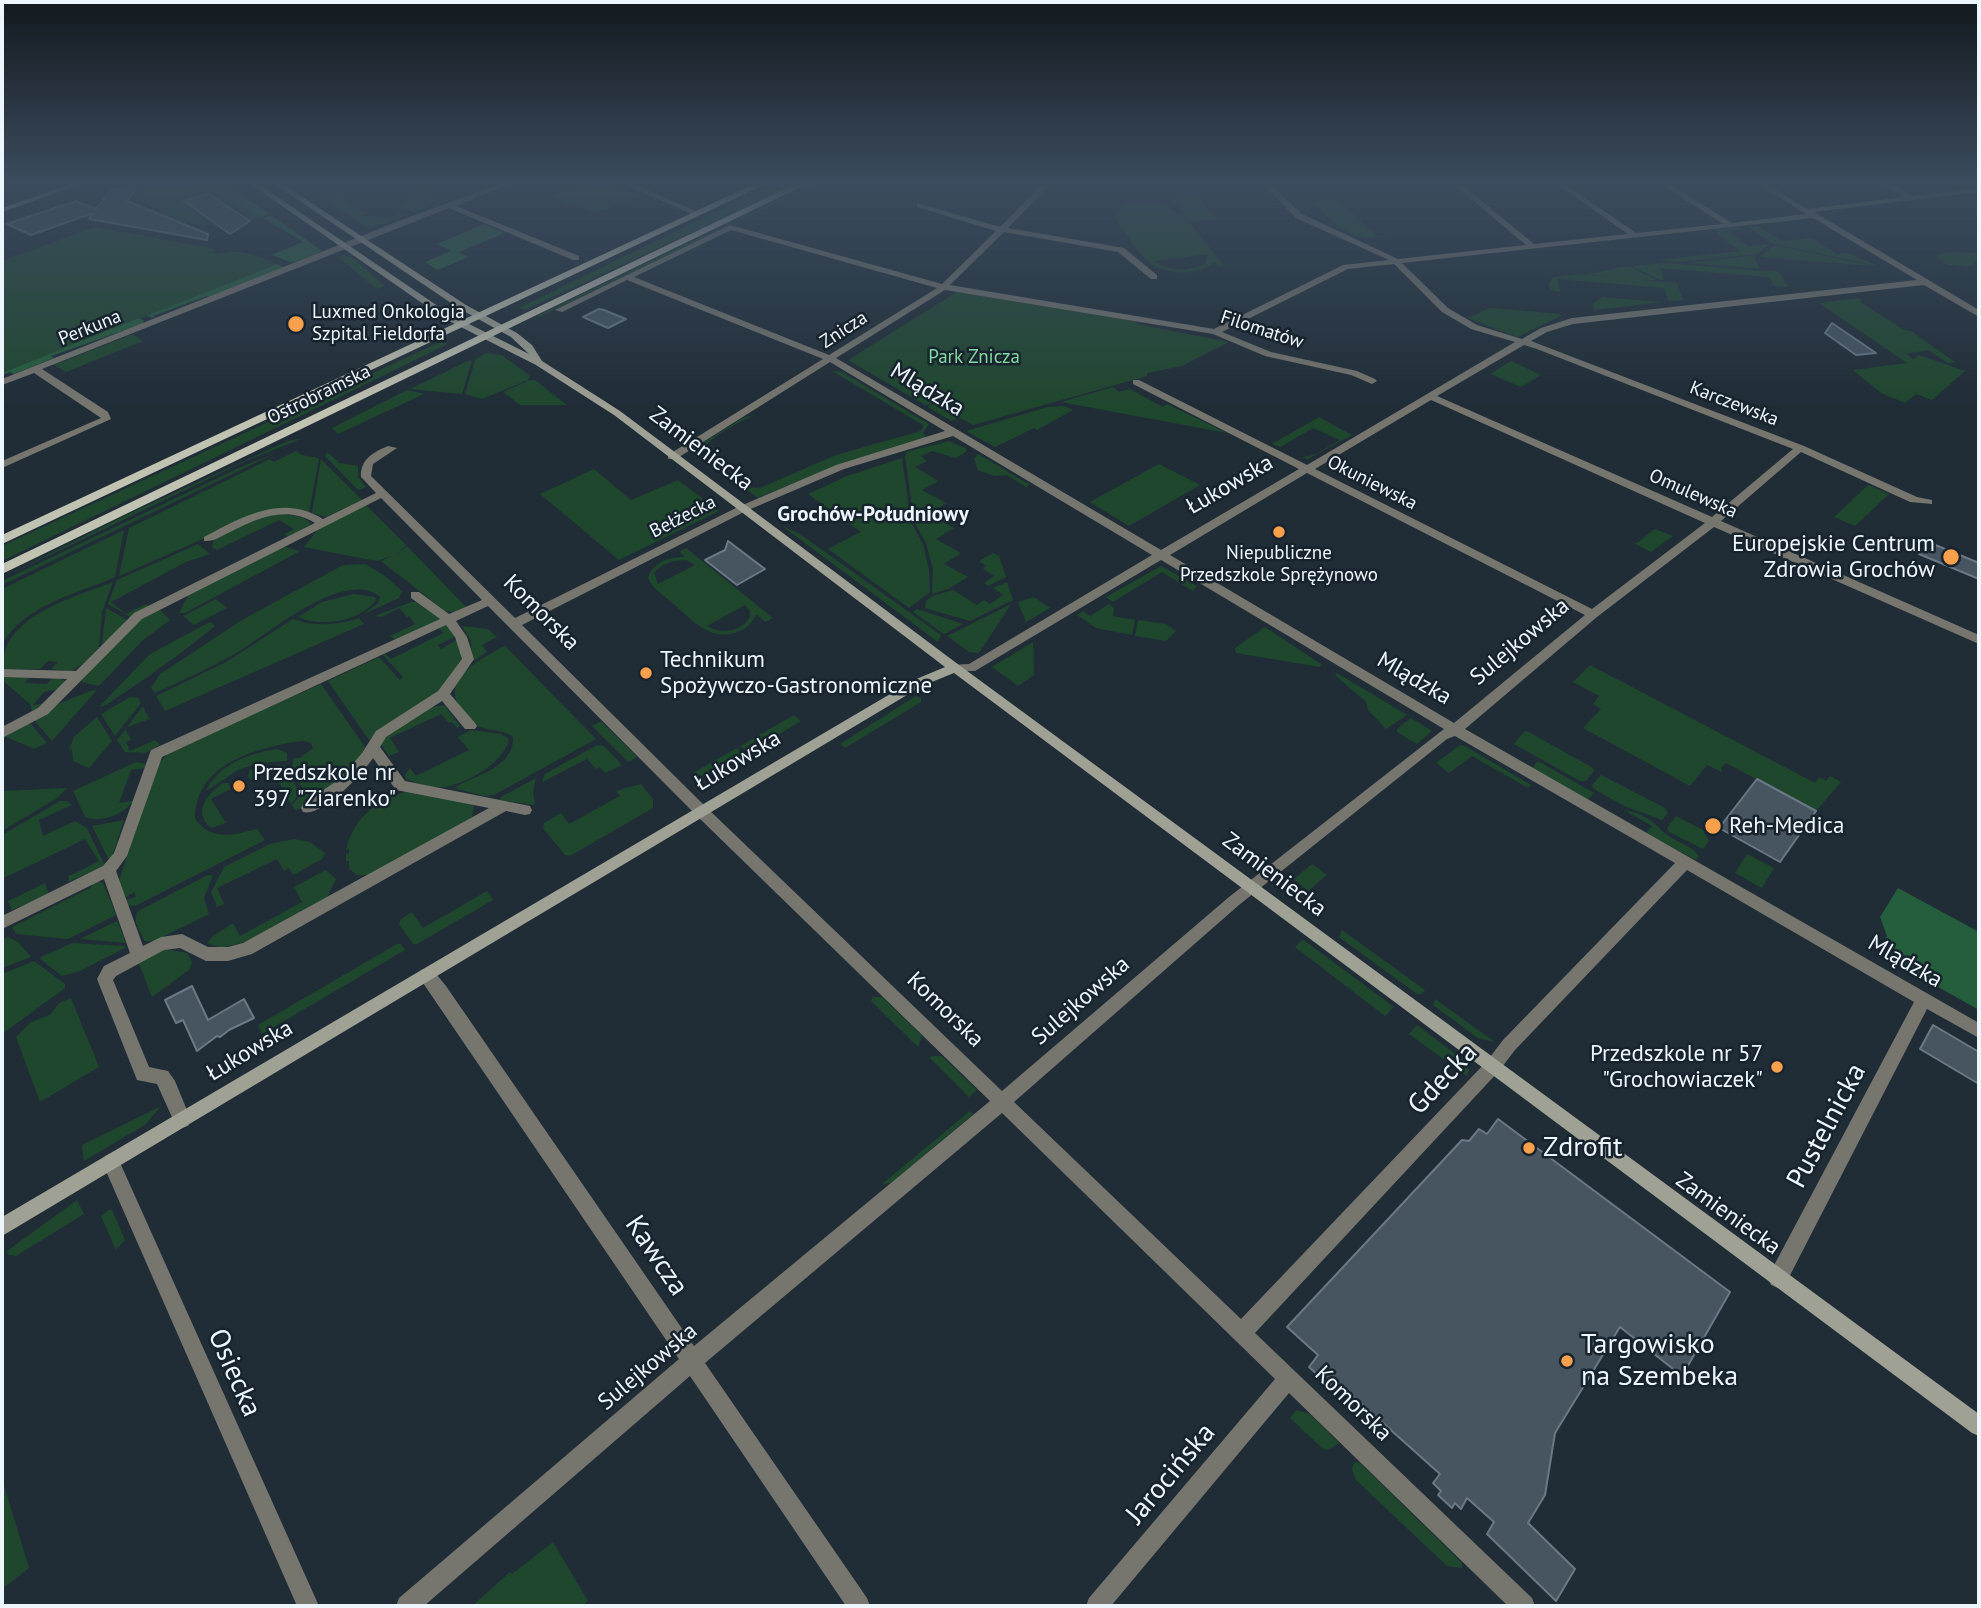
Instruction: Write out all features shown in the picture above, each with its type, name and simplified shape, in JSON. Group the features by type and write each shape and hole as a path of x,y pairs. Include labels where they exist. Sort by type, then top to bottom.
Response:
{"main road":[{"name":"Ostrobramska","path":"2,540 606,258"},
{"name":"Ostrobramska","path":"2,569 647,258"}],"street":[{"name":"Perkuna","path":"2,382 319,258"},
{"name":"Zamieniecka","path":"363,258 464,326 539,363 617,413 955,668 1979,1426"},
{"name":"Zamieniecka","path":"390,258 463,307 502,327 529,347 539,363"},
{"name":"Filomatów","path":"627,277 666,258"},
{"name":"Filomatów","path":"841,258 944,287 1215,332 1268,354 1353,373 1372,381"},
{"name":"Znicza","path":"672,457 944,287 974,258"},
{"path":"1131,258 1154,277"},
{"path":"1390,258 1396,261 1445,310 1474,327 1504,353"},
{"path":"1215,332 1340,269 1421,258"},
{"path":"1885,258 1979,314"},
{"path":"559,310 627,277"},
{"name":"Mlądzka","path":"627,277 831,359 1455,730 1979,1031"},
{"name":"Łukowska","path":"2,1227 918,683 955,668 971,668 1544,330 1572,321 1926,282"},
{"name":"Karczewska","path":"1474,327 1524,342 1800,449 1914,500 1928,502"},
{"path":"2,466 106,419 105,414 35,369"},
{"name":"Okuniewska","path":"1136,382 1592,614"},
{"name":"Omulewska","path":"1432,397 1979,639"},
{"name":"Bełżecka","path":"514,624 742,509 841,467 954,432"},
{"name":"Komorska","path":"392,448 376,456 364,469 366,477 701,811 1524,1606"},
{"name":"Sulejkowska","path":"407,1606 1252,887 1442,736 1455,730 1592,614 1713,522 1800,449"},
{"path":"2,733 43,711 138,616 383,493"},
{"path":"208,539 235,524 275,510 296,511 322,523"},
{"path":"308,808 346,782 381,734 443,694 468,659 465,641 455,624 415,595"},
{"path":"2,923 108,870 120,856 153,758 160,751 491,600"},
{"path":"2,673 77,675"},
{"path":"443,694 470,726"},
{"path":"373,747 401,786 525,810"},
{"path":"182,1120 169,1087 162,1077 143,1074 105,979 110,971 161,944 182,941 206,954 228,954 247,949 504,806"},
{"name":"Gdecka","path":"1241,1333 1493,1066 1509,1045 1685,862"},
{"path":"108,870 139,955"},
{"name":"Kawcza","path":"427,975 440,990 859,1606"},
{"name":"Pustelnicka","path":"1778,1278 1924,999"},
{"name":"Osiecka","path":"110,1163 308,1606"},
{"name":"Jarocińska","path":"1097,1606 1289,1379"}],"green space":[{"path":"10,258 263,258 277,264 2,373 2,261"},
{"path":"279,258 305,258 293,263"},
{"path":"339,258 353,258 385,286 377,289"},
{"path":"434,258 466,258 438,270 425,262"},
{"path":"621,258 636,258 525,310 519,308"},
{"path":"657,258 661,258 539,317 537,316"},
{"path":"1145,258 1177,258 1154,261 1179,269 1205,264 1207,258 1218,258 1224,266 1218,267 1214,262 1201,270 1175,272 1151,264"},
{"path":"1677,258 1717,258 1677,262 1660,260"},
{"path":"1754,258 1760,269 1687,263"},
{"path":"1773,258 1835,258 1873,266"},
{"path":"1840,258 1860,258 1878,266"},
{"path":"1937,258 1979,258 1970,267 1947,265"},
{"path":"1664,263 1779,272 1788,287 1774,286 1769,277 1660,268 1664,280 1660,280 1632,266"},
{"path":"277,264 286,268 211,298 207,296 153,316 155,318 146,316"},
{"path":"1629,266 1656,280 1640,280 1677,283 1683,300 1669,301 1664,288 1557,279 1560,292 1551,290 1548,285 1553,277 1581,274 1611,277 1587,274"},
{"name":"Park Znicza","path":"957,292 1135,320 1137,324 1229,342 1182,366 1147,373 1147,376 973,425 960,418 951,421 928,407 932,404 925,405 848,360"},
{"path":"1602,297 1662,302 1595,310 1592,305"},
{"path":"1859,298 1862,301 1860,302 1904,330 1911,331 1955,362 1948,363 1928,350 1906,354 1914,359 1919,355 1965,371 1932,400 1916,394 1905,403 1881,393 1853,370 1907,363 1819,303"},
{"path":"1490,308 1561,316 1517,337 1468,318"},
{"path":"139,318 144,321 142,324 51,356 54,358 14,374 10,372 2,375 2,373"},
{"path":"133,334 143,341 66,372 54,365"},
{"path":"442,341 448,344 2,561 2,546"},
{"path":"486,353 502,355 530,376 528,380 482,399 465,394 475,360"},
{"path":"472,361 462,394 410,389"},
{"path":"1511,361 1541,375 1521,387 1490,374"},
{"path":"832,371 842,372 929,424 923,433 927,438 839,464 758,498 691,450 743,418 761,413 717,436 700,454 746,487 760,488 836,455 921,431 923,425"},
{"path":"535,380 567,405 520,405 503,392"},
{"path":"1113,387 1119,392 1130,389 1163,407 1167,404 1227,433 1061,402"},
{"path":"407,390 424,394 338,434 332,428"},
{"path":"1064,406 1073,410 1037,430 1034,428 995,447 966,431 1048,407"},
{"path":"1319,417 1352,435 1308,459 1301,458 1316,454 1340,440 1313,428 1280,447 1272,444"},
{"path":"303,438 248,460 2,578 126,515 288,441"},
{"path":"949,441 967,449 966,452 956,458 932,451 921,456 927,461 915,467 938,481 922,490 946,503 929,514 954,528 936,539 961,553 944,564 968,577 948,589 932,594 933,569 926,543 914,522 905,456 906,452"},
{"path":"296,451 319,458 309,513 284,508 210,536 119,576 129,528 270,459 274,462"},
{"path":"327,452 340,463 358,466 358,477 366,487 358,490 325,456"},
{"path":"276,453 2,585 2,581 241,467"},
{"path":"978,454 1030,485 1026,487 1007,475 994,476 978,470 974,459"},
{"path":"902,458 911,522 923,544 929,570 930,592 909,608 828,549 861,532 808,494 847,476"},
{"path":"321,459 362,500 326,517 312,513"},
{"path":"1159,464 1200,485 1129,526 1090,502"},
{"path":"594,469 631,500 678,480 719,511 619,560 540,494"},
{"path":"1868,485 1889,494 1855,526 1834,517"},
{"path":"366,505 406,545 395,556 407,546 466,607 455,612 445,611 381,561 392,556 376,561 304,547 319,528"},
{"path":"285,514 302,517 312,524 288,537 285,534 294,529 279,520 217,550 212,547 214,539 258,516"},
{"path":"782,526 800,534 941,635 938,642"},
{"path":"1655,529 1673,536 1651,552 1632,542 1637,543"},
{"path":"124,530 115,577 37,610 11,631 2,645 2,589"},
{"path":"198,544 210,554 186,562 111,602 126,614 146,604 149,607 132,618 108,604 117,580"},
{"path":"282,546 300,551 185,613 179,613 189,594"},
{"path":"686,548 773,618 766,622 756,614 746,627 728,634 719,634 703,628 656,589 648,578 662,562 685,557 679,552","holes":["686,560 695,565 658,584 654,573 657,570 668,563","745,605 750,611 750,617 742,626 725,631 707,626"]},
{"path":"993,553 999,556 1006,577 988,586 984,583 994,576 983,569 986,566 979,561"},
{"path":"365,564 384,575 402,591 399,598 364,614 378,603 380,597 365,590 346,591 326,597 218,663 155,693 151,688 160,674 242,620 343,565"},
{"path":"1161,566 1197,586 1193,591 1162,572 1113,602 1106,597"},
{"path":"113,582 102,612 99,647 84,663 71,671 51,669 58,662 48,661 40,669 2,669 5,650 14,635 27,622 60,602"},
{"path":"1007,582 1013,600 970,621 925,608 926,601 932,596 953,590 977,605 984,600 990,604 1003,595 993,588"},
{"path":"354,594 375,597 376,600 351,618 318,622 298,617 322,602"},
{"path":"1034,597 1050,608 1026,622 1018,602"},
{"path":"216,599 227,608 194,625 183,616"},
{"path":"416,602 438,617 438,620 397,641 390,636 415,624 409,616 399,608 382,617 375,616"},
{"path":"1011,604 979,653 969,652 947,636"},
{"path":"1109,604 1114,608 1113,616 1135,620 1132,635 1096,628 1077,615 1083,611 1090,616"},
{"path":"106,608 129,621 102,645"},
{"path":"159,609 170,620 143,640 99,686 82,682 80,678 132,625"},
{"path":"917,609 963,624 944,634 913,612"},
{"path":"359,618 364,624 165,711 156,696 226,662 293,619 326,624"},
{"path":"1138,620 1166,624 1176,631 1166,641 1135,636"},
{"path":"210,622 215,626 188,647 148,677 99,707 150,654"},
{"path":"445,625 457,636 438,645 441,649 458,639 462,658 456,672 421,704 369,740 328,681 379,657 400,680 403,677 382,654 391,659 443,633 439,628"},
{"path":"462,626 488,629 497,637 482,645 487,652 472,662 471,641"},
{"path":"1265,627 1321,664 1320,667 1236,653 1235,648"},
{"path":"1033,642 1034,675 1018,686 992,667"},
{"path":"505,646 596,739 494,795 484,796 454,788 500,764 512,748 513,737 475,724 457,701 455,691 464,672"},
{"path":"1590,665 1815,783 1819,777 1826,781 1830,776 1841,782 1816,811 1726,763 1721,768 1722,772 1707,765 1690,786 1583,728 1601,709 1593,704 1599,696 1573,682"},
{"path":"1337,673 1407,715 1386,729 1368,710 1366,702 1335,675"},
{"path":"31,675 25,683 47,684 54,676 65,681 60,689 44,692 33,705 46,703 33,714 30,704 2,680 2,676"},
{"name":"Przedszkole nr 397 \"Ziarenko\"","path":"321,684 365,747 353,767 326,794 295,810 292,805 304,791 291,769 294,758 300,758 313,748 311,743 299,741 264,749 222,767 203,788 197,802 195,818 201,826 215,834 257,829 265,840 135,906 128,905 125,900 136,897 134,892 125,898 119,881 157,765 172,750"},
{"path":"96,691 52,741 34,720 53,706"},
{"path":"916,696 921,698 921,702 845,748 840,744"},
{"path":"130,697 138,698 141,703 115,736 101,714"},
{"path":"444,705 460,726 457,728 452,722 449,723 441,714 390,738 399,752 389,756 380,743 382,739 427,708"},
{"path":"143,706 149,719 127,727"},
{"path":"794,715 801,721 751,751 740,746"},
{"path":"97,717 112,741 89,768 73,761 72,749 69,750 74,737"},
{"path":"1411,718 1432,731 1417,744 1397,732 1397,729"},
{"path":"601,721 637,757 628,762 592,726"},
{"path":"30,723 47,743 34,749 4,736"},
{"path":"125,729 131,740 126,742 130,751 155,740 160,745 145,753 125,752 117,740"},
{"path":"471,730 501,734 509,739 506,748 492,764 464,781 445,787 406,779 405,775 410,768 416,776 469,750 458,737"},
{"path":"1527,731 1594,771 1586,781 1580,781 1514,744"},
{"path":"597,745 604,746 622,765 605,773 600,767 596,769 587,759 542,782 545,774"},
{"path":"1460,745 1531,785 1528,788 1472,756 1449,773 1436,763"},
{"path":"737,748 743,755 706,777 693,773"},
{"path":"278,749 287,753 287,761 260,763 240,769 206,791 219,774 236,761 256,753"},
{"path":"1538,761 1594,793 1588,800 1532,768"},
{"path":"136,762 146,764 144,768 131,770 119,803 133,801 129,806 118,814 104,818 85,817 73,791"},
{"path":"284,765 300,793 291,804 272,770 251,780 248,776 250,770 262,766"},
{"path":"1601,775 1665,808 1668,813 1662,820 1624,806 1594,789 1592,785"},
{"path":"536,778 533,792 535,805 500,800 501,797"},
{"path":"223,783 228,783 231,789 211,799 226,823 211,828 202,810 207,798"},
{"path":"641,784 653,799 653,808 570,856 565,855 543,828 544,823 561,813 569,824 620,796 616,791"},
{"path":"67,788 56,799 2,831 2,791"},
{"path":"413,790 471,803 474,806 472,818 369,875 357,875 349,869 349,861 346,861 349,849 346,850 355,827 379,803"},
{"path":"60,801 67,801 72,805 39,820 43,836 75,821 87,828 105,866 68,882 69,876 99,861 85,839 2,879 2,835"},
{"path":"1624,810 1648,819 1699,856 1696,860 1646,833 1652,826"},
{"path":"1676,816 1703,830 1709,841 1703,849 1669,832 1667,828"},
{"path":"124,820 110,862 92,826"},
{"path":"294,839 310,842 325,853 322,859 293,875 289,868 284,871 277,859 217,888 224,904 217,907 211,892 224,867 270,844"},
{"path":"1747,854 1774,868 1762,888 1735,873"},
{"path":"1312,864 1327,875 1308,891 1294,879"},
{"path":"326,870 336,879 327,897 249,941 221,948 207,943 233,923 240,936 302,902 294,887"},
{"path":"208,875 213,875 204,898 209,914 154,941 145,941 137,924 138,911"},
{"path":"95,881 103,883 116,915 68,939 16,934 12,927 90,888"},
{"path":"45,883 47,895 12,910 8,901"},
{"path":"1898,888 1979,932 1979,1010 1878,953 1887,936 1880,917"},
{"path":"487,891 493,900 417,944 413,944 399,924 401,919 412,912 423,928"},
{"path":"117,921 126,943 80,939"},
{"path":"1342,930 1425,990 1422,994 1417,994 1339,937"},
{"path":"8,937 18,942 31,957 2,968 2,940"},
{"path":"1302,940 1394,1007 1385,1016 1295,947"},
{"path":"72,943 125,948 80,971 62,976 39,958"},
{"path":"401,944 405,950 262,1034 258,1025"},
{"path":"166,949 187,953 192,962 189,970 152,997 139,964 144,958"},
{"path":"34,961 65,984 65,988 2,1034 2,974"},
{"path":"873,997 882,997 922,1036 918,1047 871,1001"},
{"path":"71,998 99,1067 40,1102 16,1037 31,1022 50,1015 59,1003"},
{"path":"1435,999 1495,1042 1478,1038 1433,1005"},
{"path":"1417,1025 1466,1062 1469,1070 1467,1076 1409,1034"},
{"path":"942,1056 977,1090 969,1097 930,1058"},
{"path":"161,1106 146,1124 84,1161 82,1145"},
{"path":"970,1111 973,1114 891,1183 882,1184"},
{"path":"77,1200 84,1214 16,1256 9,1255 7,1251"},
{"path":"112,1210 125,1240 116,1250 101,1216"},
{"path":"1296,1410 1310,1414 1339,1443 1328,1450 1322,1448 1290,1418"},
{"path":"1354,1462 1360,1463 1462,1563 1462,1568 1447,1566 1356,1480 1352,1469"},
{"path":"2,1479 29,1568 2,1589"},
{"path":"553,1542 588,1601 582,1606 472,1606 510,1572 512,1574"}],"building":[{"path":"599,309 626,319 608,328 583,317"},
{"path":"1832,323 1876,353 1856,355 1825,333"},
{"path":"728,541 765,569 737,585 705,560 725,550"},
{"path":"1928,542 1979,563 1979,579 1919,554"},
{"name":"Reh-Medica","path":"1757,779 1816,811 1780,862 1719,828"},
{"path":"192,986 208,1020 244,999 254,1018 220,1037 217,1036 197,1051 183,1020 176,1023 165,1000"},
{"path":"1933,1025 1979,1052 1979,1084 1920,1049"},
{"path":"1498,1119 1730,1292 1682,1376 1620,1327 1555,1433 1545,1495 1528,1523 1575,1569 1556,1601 1487,1534 1494,1522 1467,1498 1461,1509 1455,1503 1452,1508 1438,1495 1441,1491 1433,1483 1440,1474 1337,1382 1332,1388 1309,1367 1318,1355 1287,1327 1462,1140 1469,1141 1479,1129 1487,1134"}],"place":[{"name":"Luxmed Onkologia Szpital Fieldorfa","path":"296,324"},
{"name":"Niepubliczne Przedszkole Sprężynowo","path":"1279,532"},
{"name":"Europejskie Centrum Zdrowia Grochów","path":"1951,557"},
{"name":"Technikum Spożywczo-Gastronomiczne","path":"646,673"},
{"name":"Przedszkole nr 397 \"Ziarenko\"","path":"239,786"},
{"name":"Reh-Medica","path":"1713,826"},
{"name":"Przedszkole nr 57 \"Grochowiaczek\"","path":"1777,1067"},
{"name":"Zdrofit","path":"1529,1148"},
{"name":"Targowisko na Szembeka","path":"1567,1361"}],"district":[{"name":"Grochów-Południowy","path":"873,515"}]}
